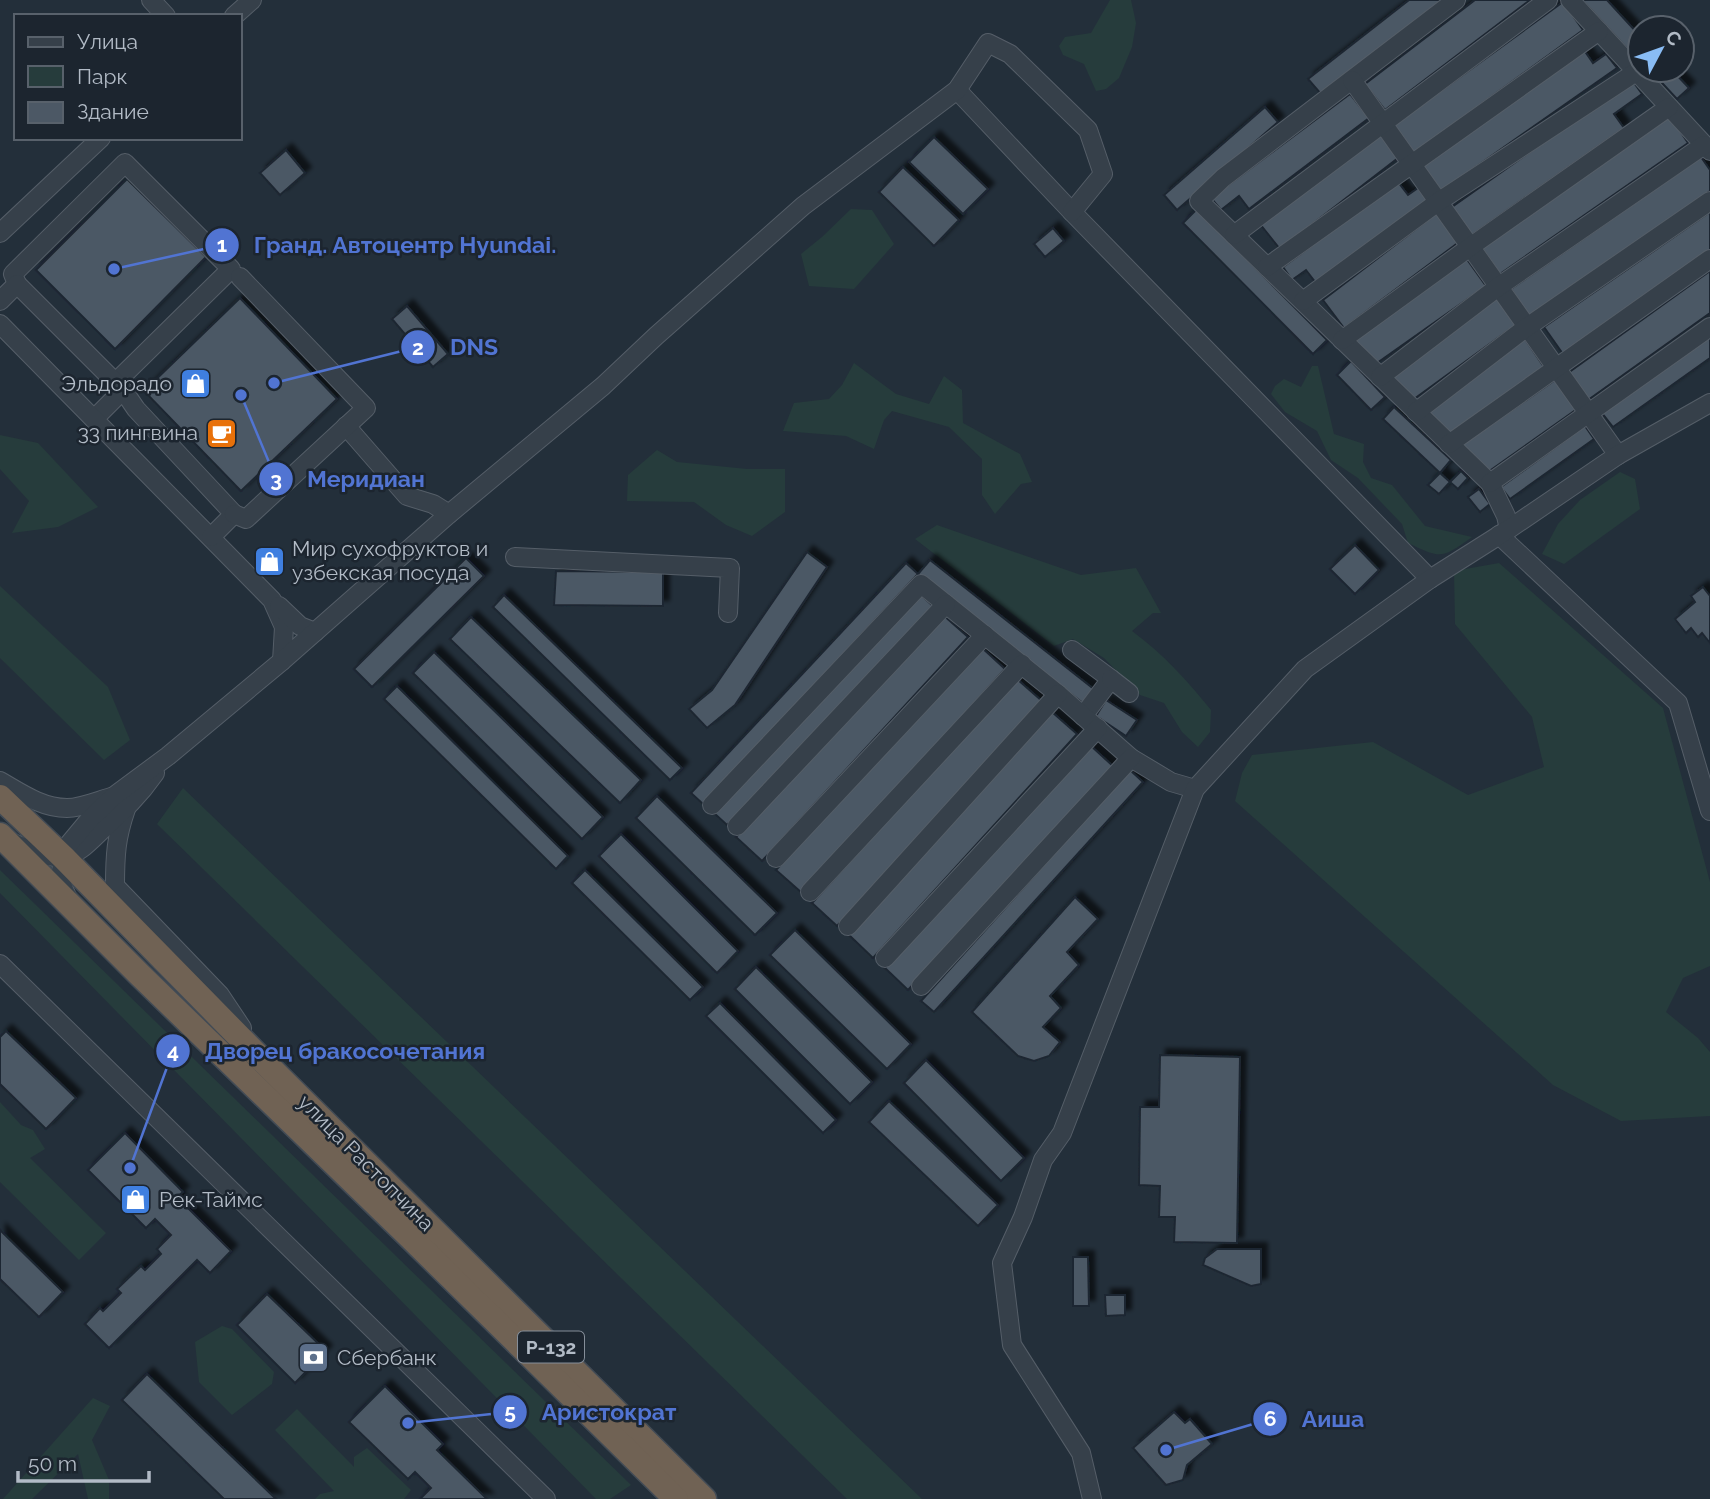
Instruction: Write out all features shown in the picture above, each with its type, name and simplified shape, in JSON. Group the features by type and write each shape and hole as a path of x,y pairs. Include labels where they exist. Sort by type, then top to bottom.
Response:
{"highway":[{"name":"улица Растопчина","path":"0,797 63,857 106,888 262,1060 704,1499"},
{"name":"улица Растопчина","path":"2,837 676,1499"}],"street":[{"path":"152,0 164,14"},
{"path":"236,14 252,0"},
{"path":"1456,0 1223,178 1199,201 1489,484 1506,516 1504,532"},
{"path":"1234,234 1548,0"},
{"path":"1570,0 1626,61"},
{"path":"1267,267 1599,31"},
{"path":"120,803 116,851 106,888 89,900 86,909 79,913 60,880 63,857 77,833 120,803 168,756 282,661 449,514 603,386 803,206 957,90 988,43 1010,54 1088,130 1103,174 1072,212"},
{"path":"1352,79 1618,455"},
{"path":"1303,302 1438,202 1626,79"},
{"path":"1380,377 1498,286 1707,148 1647,84"},
{"path":"957,90 1072,212 1430,579"},
{"path":"1342,340 1669,107"},
{"path":"0,233 99,140"},
{"path":"94,419 119,386 231,269 124,163 13,274 17,284 119,386 136,409 234,514 246,519 366,408 240,277"},
{"path":"1416,412 1527,327 1710,201"},
{"path":"1449,444 1710,259"},
{"path":"0,301 17,284"},
{"path":"0,324 272,600 300,626 315,632"},
{"path":"1489,484 1710,327"},
{"path":"1093,1499 1081,1453 1012,1345 1002,1263 1044,1160 1062,1133 1195,789 1306,669 1430,579 1618,455 1710,403"},
{"path":"346,426 407,496 433,504 449,514"},
{"path":"211,537 234,514"},
{"path":"1504,532 1678,703 1710,811"},
{"path":"515,557 730,568 728,614"},
{"path":"712,805 921,584 1022,664 1131,758 1171,782 1195,789"},
{"path":"272,600 284,627 282,661"},
{"path":"737,825 946,604"},
{"path":"776,858 985,635"},
{"path":"1072,650 1129,693"},
{"path":"810,892 1022,664"},
{"path":"1083,716 1111,679"},
{"path":"848,926 1058,694"},
{"path":"885,958 1098,728"},
{"path":"922,986 1131,758"},
{"path":"0,781 47,805 68,808 120,803"},
{"path":"2,837 41,854 63,857"},
{"path":"0,964 546,1499"}],"green space":[{"path":"1110,0 1131,0 1136,23 1132,47 1119,78 1106,89 1096,91 1084,64 1063,55 1059,46 1065,37 1091,33"},
{"path":"851,209 872,210 894,244 854,289 809,286 801,254"},
{"path":"854,363 896,394 929,404 944,376 962,390 963,423 1020,454 1032,482 1021,484 995,514 982,495 982,459 949,427 892,411 884,420 874,449 846,436 783,431 794,403 829,399 842,385"},
{"path":"1312,366 1318,366 1334,434 1364,444 1363,462 1371,478 1392,485 1425,526 1472,537 1441,554 1428,552 1408,543 1402,524 1358,478 1331,460 1317,431 1285,412 1271,394 1275,386 1284,379 1301,387"},
{"path":"0,435 38,443 98,507 58,527 12,533 29,501 0,469"},
{"path":"657,450 677,462 747,469 785,469 785,512 752,536 726,525 694,502 627,501 628,475"},
{"path":"1620,472 1635,479 1640,509 1564,564 1542,554 1558,524 1580,500"},
{"path":"937,525 1081,575 1136,568 1161,613 1153,613 1132,631 1174,668 1211,710 1210,732 1198,747 1182,732 1164,703 1140,695 1104,658 1073,639 1054,646 915,539"},
{"path":"1499,563 1663,708 1710,882 1710,966 1683,978 1666,1012 1698,1038 1710,1052 1710,1116 1621,1121 1553,1085 1235,801 1242,773 1252,755 1373,742 1468,795 1544,767 1532,717 1455,624 1454,571"},
{"path":"0,586 108,687 130,740 104,760 0,658"},
{"path":"183,788 922,1499 847,1499 157,824"},
{"path":"0,870 631,1485 610,1499 596,1499 0,893"},
{"path":"0,1102 21,1125 33,1130 45,1149 30,1158 106,1233 79,1260 0,1182"},
{"path":"222,1326 232,1329 274,1372 272,1384 232,1415 199,1382 195,1342"},
{"path":"93,1398 110,1406 92,1440 109,1480 109,1499 88,1499 78,1454 32,1499 3,1499"},
{"path":"297,1409 354,1467 354,1457 367,1448 411,1490 404,1499 315,1499 320,1494 334,1491 275,1430"}],"building":[{"path":"1409,0 1442,0 1321,94 1308,79"},
{"path":"1475,0 1530,0 1385,110 1365,84"},
{"path":"1582,0 1607,0 1626,21 1626,47"},
{"path":"1563,2 1583,30 1414,153 1394,125"},
{"path":"1584,50 1593,63 1606,54 1617,68 1440,192 1421,165"},
{"path":"1626,84 1635,84 1642,94 1614,114 1624,128 1472,235 1452,207"},
{"path":"1663,84 1685,84 1689,88 1677,99"},
{"path":"1350,94 1369,118 1249,209 1239,196 1221,210 1211,198"},
{"path":"1265,107 1278,122 1177,210 1164,195"},
{"path":"1670,116 1688,143 1500,274 1481,247"},
{"path":"1379,133 1398,158 1280,249 1260,224"},
{"path":"934,137 988,189 963,214 909,162"},
{"path":"286,150 305,173 280,195 260,173"},
{"path":"1701,157 1710,170 1710,191 1529,316 1511,289"},
{"path":"903,167 959,220 934,246 879,192"},
{"path":"127,179 206,257 115,349 36,270"},
{"path":"1398,182 1408,195 1418,188 1428,201 1316,283 1306,270 1292,280 1283,267"},
{"path":"1197,209 1327,340 1313,354 1183,223"},
{"path":"1710,212 1710,252 1563,354 1544,327"},
{"path":"1437,213 1459,242 1344,328 1323,300"},
{"path":"1053,228 1064,241 1045,257 1034,244"},
{"path":"1466,258 1486,286 1377,363 1353,340"},
{"path":"1710,271 1710,313 1588,400 1568,373"},
{"path":"1495,296 1517,324 1414,399 1391,375"},
{"path":"240,298 337,399 241,491 144,391"},
{"path":"407,306 448,354 433,367 392,319"},
{"path":"1710,336 1710,358 1613,427 1602,413"},
{"path":"1525,339 1544,367 1448,436 1426,411"},
{"path":"1351,361 1385,397 1371,410 1337,375"},
{"path":"1555,380 1577,409 1488,472 1462,445"},
{"path":"1394,407 1451,460 1440,473 1383,419"},
{"path":"1585,426 1594,439 1510,499 1501,487"},
{"path":"1461,471 1468,478 1458,489 1450,482"},
{"path":"1440,473 1450,482 1439,494 1428,485"},
{"path":"1479,489 1490,504 1480,512 1468,497"},
{"path":"1355,545 1379,570 1355,594 1330,569"},
{"path":"807,552 827,567 735,705 707,728 689,709 712,690"},
{"path":"466,558 484,576 372,687 354,669"},
{"path":"930,560 1095,690 1084,704 918,574"},
{"path":"906,563 918,574 703,804 691,793"},
{"path":"556,571 663,572 663,606 554,605"},
{"path":"1703,587 1710,596 1710,643 1702,633 1698,637 1691,628 1686,633 1675,619 1695,602 1691,596"},
{"path":"920,594 933,606 727,825 714,813"},
{"path":"504,595 682,768 670,780 493,607"},
{"path":"942,614 968,637 762,861 736,837"},
{"path":"471,617 641,780 620,803 450,639"},
{"path":"980,646 1005,669 802,893 776,870"},
{"path":"434,652 603,817 582,839 413,673"},
{"path":"1017,679 1042,701 837,926 812,903"},
{"path":"397,686 568,856 556,869 384,699"},
{"path":"1106,700 1137,720 1126,736 1096,716"},
{"path":"1052,712 1077,734 873,958 849,935"},
{"path":"1090,745 1114,767 908,990 885,968"},
{"path":"1130,770 1143,782 934,1012 921,1001"},
{"path":"657,796 777,913 755,935 636,818"},
{"path":"621,834 738,951 717,973 599,856"},
{"path":"585,870 703,987 690,1000 572,883"},
{"path":"1075,897 1098,919 1067,952 1079,965 1050,996 1061,1008 1043,1027 1060,1042 1049,1056 1034,1061 1018,1056 972,1012"},
{"path":"795,930 911,1044 887,1069 770,955"},
{"path":"756,967 872,1082 850,1104 735,989"},
{"path":"720,1003 836,1120 823,1133 706,1016"},
{"path":"6,1031 76,1098 46,1129 0,1084 0,1037"},
{"path":"1160,1055 1240,1057 1237,1243 1174,1242 1175,1217 1159,1217 1160,1186 1139,1185 1140,1107 1159,1107"},
{"path":"926,1060 1024,1158 1001,1181 904,1083"},
{"path":"889,1101 998,1205 978,1226 869,1122"},
{"path":"125,1133 183,1192 177,1197 231,1251 210,1273 197,1260 109,1348 85,1324 100,1308 103,1311 121,1293 117,1289 141,1266 145,1270 161,1254 157,1249 171,1235 155,1219 146,1228 88,1170"},
{"path":"0,1230 63,1292 39,1317 0,1279"},
{"path":"1217,1249 1261,1249 1261,1284 1251,1286 1203,1265 1205,1258"},
{"path":"1073,1257 1088,1257 1089,1306 1073,1306"},
{"path":"267,1294 326,1351 295,1383 237,1325"},
{"path":"1105,1295 1125,1295 1125,1315 1106,1316"},
{"path":"147,1374 276,1499 224,1499 122,1400"},
{"path":"385,1386 443,1444 437,1450 487,1499 420,1499 431,1488 415,1472 408,1479 349,1422"},
{"path":"1174,1412 1185,1423 1190,1419 1212,1444 1187,1465 1183,1480 1166,1485 1133,1448"}],"place":[{"name":"Гранд. Автоцентр Hyundai.","path":"114,269"},
{"name":"DNS","path":"274,383"},
{"name":"Эльдорадо","path":"195,384"},
{"name":"Меридиан","path":"241,395"},
{"name":"33 пингвина","path":"221,433"},
{"name":"Мир сухофруктов и узбекская посуда","path":"269,561"},
{"name":"Дворец бракосочетания","path":"130,1168"},
{"name":"Рек-Таймс","path":"136,1200"},
{"name":"Сбербанк","path":"314,1358"},
{"name":"Аристократ","path":"408,1423"},
{"name":"Аиша","path":"1166,1450"}]}
